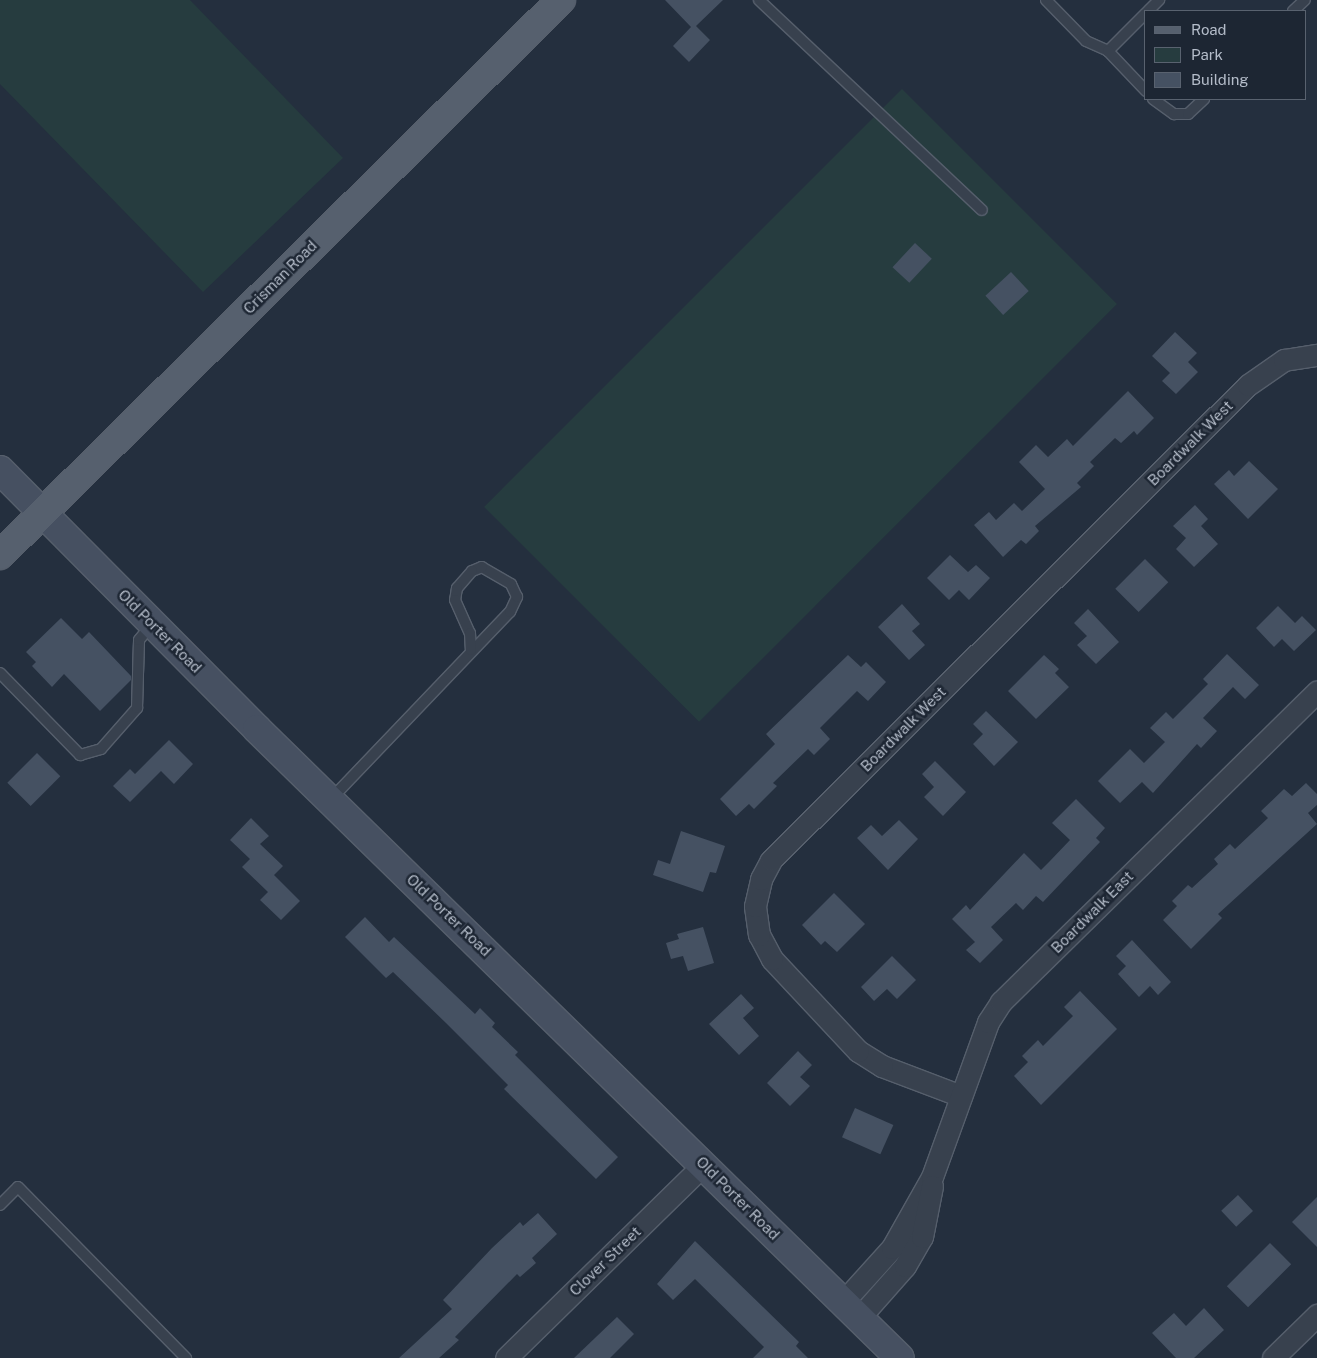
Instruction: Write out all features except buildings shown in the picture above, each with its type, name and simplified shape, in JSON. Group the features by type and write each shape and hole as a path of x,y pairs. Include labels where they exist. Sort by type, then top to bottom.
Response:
{"main road":[{"name":"Crisman Road","path":"0,555 561,0"}],"street":[{"name":"Boardwalk West","path":"961,1096 882,1066 858,1051 772,959 759,935 754,906 761,879 771,860 1262,372 1284,360 1317,355"},
{"name":"Old Porter Road","path":"0,470 330,800 704,1164 900,1358"},
{"name":"Boardwalk East","path":"851,1310 892,1248 932,1177 988,1022 1001,1002 1317,690"},
{"name":"Clover Street","path":"506,1358 704,1164"},
{"path":"1273,1358 1317,1315"}],"lane":[{"path":"759,0 982,210"},
{"path":"1046,0 1086,41 1108,51 1144,89"},
{"path":"1149,10 1159,0"},
{"path":"1294,10 1304,0"},
{"path":"1108,51 1144,15"},
{"path":"1154,100 1174,114 1188,114 1203,100"},
{"path":"330,800 471,650 510,612 517,597 511,584 482,567 472,571 457,588 455,600 470,633 471,650"},
{"path":"0,673 80,755 101,749 137,708 139,640 152,623"},
{"path":"0,1205 18,1187 186,1358"}],"green space":[{"path":"0,0 190,0 343,158 203,292 0,84"},
{"path":"902,89 1117,304 699,722 484,507"}]}
